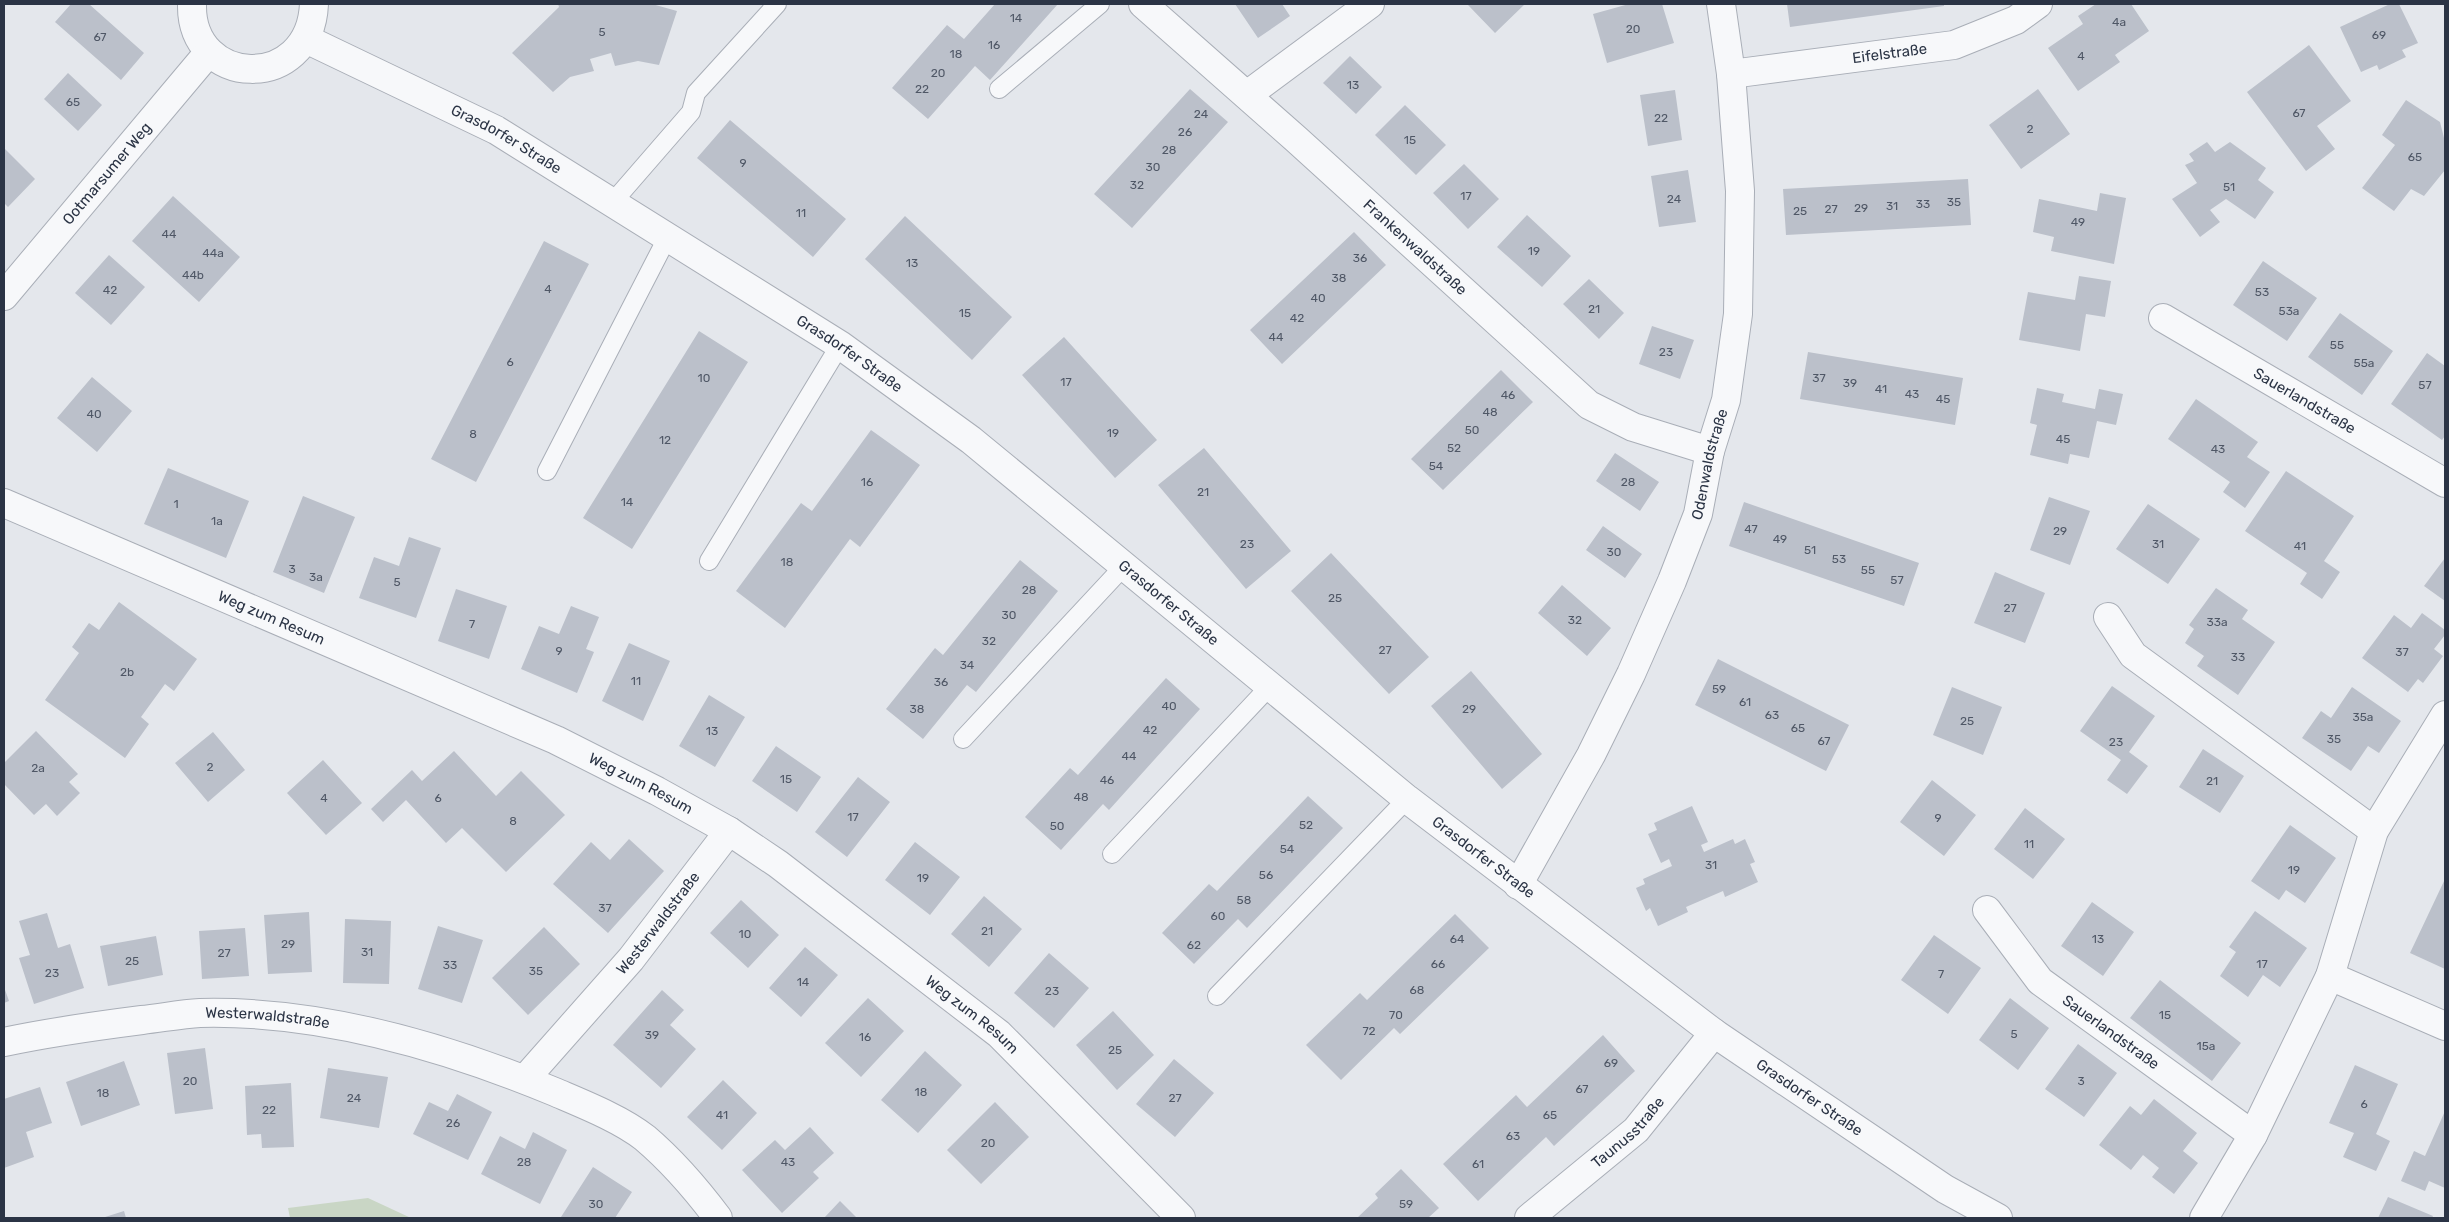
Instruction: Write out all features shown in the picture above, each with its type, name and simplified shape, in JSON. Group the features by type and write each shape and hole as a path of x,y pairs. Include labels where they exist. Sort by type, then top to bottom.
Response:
{"street":[{"path":"192,4 193,22 199,38 209,52 228,64 250,70 272,67 292,56 306,39 313,21 314,4"},
{"name":"Frankenwaldstraße","path":"1142,4 1246,95 1589,405 1633,427 1710,451"},
{"path":"1246,95 1370,4"},
{"name":"Odenwaldstraße","path":"1518,885 1591,756 1631,674 1672,581 1698,514 1710,451 1726,400 1738,314 1740,192 1732,74 1721,4"},
{"name":"Eifelstraße","path":"1732,74 1954,45 2016,20 2038,4"},
{"name":"Grasdorfer Straße","path":"306,39 496,130 840,345 971,440 1407,800 1714,1033 1944,1189 1998,1218"},
{"name":"Ootmarsumer Weg","path":"4,296 209,52"},
{"name":"Sauerlandstraße","path":"2163,318 2445,483"},
{"name":"Weg zum Resum","path":"4,503 556,740 657,791 729,832 778,864 999,1034 1181,1218"},
{"path":"2108,617 2133,655 2374,830"},
{"path":"2204,1218 2253,1135 2330,976 2374,830 2445,715"},
{"name":"Westerwaldstraße","path":"525,1079 631,958 729,832"},
{"name":"Sauerlandstraße","path":"1987,910 2040,981 2253,1135"},
{"path":"2330,976 2445,1026"},
{"name":"Westerwaldstraße","path":"4,1042 61,1030 199,1013 272,1016 330,1024 394,1038 525,1079 590,1107 644,1138 699,1192 718,1218"},
{"name":"Taunusstraße","path":"1529,1218 1636,1130 1714,1033"}],"lane":[{"path":"612,204 691,112 696,93 777,4"},
{"path":"999,89 1100,4"},
{"path":"547,471 667,238"},
{"path":"709,561 840,345"},
{"path":"963,739 1124,566"},
{"path":"1112,854 1270,686"},
{"path":"1217,996 1407,800"}],"green space":[{"path":"368,1198 411,1218 290,1218 288,1208"}],"building":[{"path":"71,4 89,4 144,53 121,80 55,22"},
{"path":"558,4 652,4 677,11 659,65 638,61 615,66 611,53 590,59 594,71 570,77 553,92 512,53 559,7"},
{"path":"995,4 1058,4 990,80 975,66 928,119 892,88 947,25 964,39"},
{"path":"1235,4 1282,4 1290,16 1258,38"},
{"path":"1469,4 1525,4 1495,33"},
{"path":"1629,4 1662,4 1674,43 1607,63 1593,14"},
{"path":"1787,4 1944,4 1944,6 1790,27"},
{"path":"2096,4 2131,4 2149,31 2115,55 2120,62 2078,91 2048,48 2083,24 2078,16"},
{"path":"2390,4 2399,4 2418,43 2402,50 2406,57 2379,70 2377,65 2361,72 2340,27"},
{"path":"2309,45 2351,101 2317,126 2335,149 2306,171 2247,92"},
{"path":"1350,56 1382,87 1356,114 1323,83"},
{"path":"68,73 102,105 78,131 44,99"},
{"path":"1190,89 1228,122 1132,228 1094,194"},
{"path":"2038,89 2070,134 2021,169 1989,125"},
{"path":"1675,90 1682,140 1648,146 1640,95"},
{"path":"2406,100 2440,122 2445,142 2445,170 2424,196 2411,189 2394,211 2362,188 2395,145 2382,135"},
{"path":"1405,105 1446,145 1416,175 1375,135"},
{"path":"730,120 846,219 813,257 697,158"},
{"path":"2207,142 2215,152 2230,142 2266,168 2258,180 2274,192 2255,219 2226,199 2210,210 2220,222 2200,237 2172,199 2197,183 2185,165 2194,161 2189,154"},
{"path":"4,148 35,179 8,207 4,203"},
{"path":"1464,164 1499,199 1468,229 1433,193"},
{"path":"1688,170 1696,222 1659,227 1651,176"},
{"path":"1968,179 1971,225 1786,235 1783,189"},
{"path":"2100,193 2126,198 2114,264 2051,251 2054,237 2033,232 2039,199 2097,211"},
{"path":"173,196 240,257 199,302 132,241"},
{"path":"1527,215 1571,256 1542,287 1497,247"},
{"path":"905,216 1012,317 972,360 865,259"},
{"path":"1354,232 1386,265 1282,364 1250,330"},
{"path":"544,241 589,264 476,482 431,459"},
{"path":"109,255 145,287 111,325 75,293"},
{"path":"2263,261 2317,298 2287,341 2233,305"},
{"path":"2079,276 2111,281 2105,317 2086,314 2080,351 2019,340 2028,292 2075,300"},
{"path":"1589,279 1624,313 1599,339 1563,304"},
{"path":"2340,313 2393,351 2362,395 2308,357"},
{"path":"1652,326 1694,340 1680,379 1639,364"},
{"path":"699,331 748,362 632,549 583,518"},
{"path":"1064,337 1157,440 1115,478 1022,375"},
{"path":"1808,352 1963,378 1955,425 1800,399"},
{"path":"2427,353 2445,366 2445,436 2442,440 2391,404"},
{"path":"1501,370 1533,402 1443,490 1411,459"},
{"path":"92,377 132,411 97,452 57,418"},
{"path":"2037,388 2064,394 2062,402 2095,409 2099,389 2123,394 2116,425 2097,421 2089,458 2070,454 2068,464 2030,455 2037,425 2030,423"},
{"path":"2196,399 2258,442 2247,457 2270,472 2245,508 2223,492 2230,482 2168,439"},
{"path":"871,430 920,465 860,547 850,539 785,628 736,591 801,503 812,511"},
{"path":"1204,448 1291,551 1246,589 1158,485"},
{"path":"1615,453 1659,482 1640,511 1596,481"},
{"path":"168,468 249,501 226,558 144,524"},
{"path":"2286,471 2354,516 2324,561 2340,572 2322,599 2300,584 2307,573 2245,531"},
{"path":"303,496 355,517 324,593 273,572"},
{"path":"2049,497 2090,511 2070,565 2030,550"},
{"path":"1744,502 1919,563 1904,606 1729,546"},
{"path":"2148,504 2200,539 2168,584 2116,549"},
{"path":"1603,526 1642,554 1625,578 1586,550"},
{"path":"409,537 441,548 416,618 359,598 374,557 399,566"},
{"path":"1331,553 1429,657 1389,694 1291,591"},
{"path":"2445,558 2445,601 2424,586"},
{"path":"1020,560 1058,591 976,692 967,685 923,739 886,709 935,648 943,655"},
{"path":"1995,572 2045,593 2025,643 1974,623"},
{"path":"1562,585 1611,628 1587,656 1538,613"},
{"path":"2216,588 2248,610 2242,619 2275,642 2238,695 2197,666 2204,656 2185,643 2194,629 2189,625"},
{"path":"456,589 507,606 489,659 438,641"},
{"path":"119,602 197,659 174,691 165,684 141,717 149,724 125,758 45,700 79,653 72,647 89,623 99,630"},
{"path":"571,606 599,617 586,649 594,652 577,693 521,669 539,626 559,634"},
{"path":"2422,613 2445,630 2445,635 2434,649 2443,656 2423,683 2418,679 2408,692 2362,658 2394,615 2411,628"},
{"path":"629,643 670,661 643,721 602,701"},
{"path":"1718,659 1849,725 1826,771 1695,705"},
{"path":"1471,671 1542,754 1502,789 1431,706"},
{"path":"1166,678 1200,709 1109,810 1103,804 1061,850 1025,817 1070,768 1078,775"},
{"path":"2112,686 2155,716 2129,752 2148,766 2127,794 2107,780 2121,760 2080,731"},
{"path":"1952,687 2002,707 1983,755 1933,735"},
{"path":"2352,687 2401,721 2379,753 2368,746 2351,771 2302,738 2321,711 2331,718"},
{"path":"709,695 745,717 715,767 679,746"},
{"path":"36,731 78,774 69,782 80,793 57,816 46,804 34,815 4,784 4,763"},
{"path":"213,732 245,770 208,802 175,763"},
{"path":"776,746 821,777 797,812 752,781"},
{"path":"2203,749 2244,776 2220,813 2179,787"},
{"path":"454,751 496,796 521,771 565,815 506,872 462,828 446,843 406,800 383,822 371,809 412,770 422,781"},
{"path":"323,760 362,803 326,835 287,793"},
{"path":"858,777 890,802 847,857 815,832"},
{"path":"1932,780 1976,815 1944,856 1900,822"},
{"path":"1308,796 1343,828 1247,928 1238,919 1194,964 1162,933 1209,884 1217,891"},
{"path":"1692,806 1708,842 1701,845 1704,852 1733,839 1735,844 1745,839 1755,862 1750,864 1758,882 1725,897 1723,891 1686,907 1688,912 1658,926 1650,908 1646,911 1636,888 1645,884 1643,879 1672,866 1669,859 1661,863 1648,834 1657,830 1654,823"},
{"path":"2025,808 2065,839 2033,879 1994,849"},
{"path":"2290,825 2336,858 2305,903 2286,890 2279,900 2251,881"},
{"path":"629,839 664,871 608,933 553,884 591,842 610,860"},
{"path":"915,842 960,877 930,915 885,880"},
{"path":"2445,879 2445,969 2410,953"},
{"path":"984,896 1022,929 989,967 951,934"},
{"path":"741,900 779,935 748,968 710,933"},
{"path":"2092,902 2134,932 2103,976 2061,946"},
{"path":"2255,911 2307,948 2280,987 2263,975 2248,997 2220,976 2236,952 2229,947"},
{"path":"309,912 312,972 268,974 264,915"},
{"path":"47,913 58,948 70,944 84,988 34,1004 19,958 30,955 19,921"},
{"path":"1455,914 1489,948 1400,1034 1394,1028 1341,1080 1306,1045 1360,993 1367,1000"},
{"path":"345,919 391,921 389,984 343,983"},
{"path":"438,926 483,940 462,1003 418,989"},
{"path":"544,927 580,964 528,1015 492,978"},
{"path":"245,928 249,976 202,979 199,931"},
{"path":"1934,935 1981,968 1948,1014 1901,980"},
{"path":"156,936 163,975 108,986 100,946"},
{"path":"805,947 838,975 801,1017 769,988"},
{"path":"1049,953 1089,988 1054,1028 1014,993"},
{"path":"2160,980 2241,1043 2212,1081 2130,1018"},
{"path":"4,987 9,1001 4,1003"},
{"path":"662,990 684,1010 670,1025 696,1049 661,1088 613,1045"},
{"path":"868,998 904,1031 861,1077 825,1043"},
{"path":"2010,998 2049,1028 2018,1070 1979,1040"},
{"path":"1113,1011 1154,1055 1117,1090 1076,1045"},
{"path":"1603,1035 1635,1071 1554,1146 1546,1137 1478,1201 1443,1164 1516,1095 1527,1107"},
{"path":"2078,1044 2117,1073 2084,1117 2045,1089"},
{"path":"205,1048 213,1109 175,1114 167,1053"},
{"path":"925,1051 962,1085 918,1133 881,1100"},
{"path":"1174,1059 1214,1093 1175,1137 1136,1104"},
{"path":"124,1061 140,1105 81,1126 66,1082"},
{"path":"2355,1065 2398,1084 2376,1134 2390,1141 2376,1171 2343,1157 2354,1133 2329,1123"},
{"path":"328,1068 388,1077 379,1128 320,1118"},
{"path":"723,1080 757,1113 722,1150 687,1117"},
{"path":"291,1083 294,1147 262,1148 261,1134 247,1135 245,1086"},
{"path":"40,1087 52,1123 26,1132 34,1157 4,1168 4,1099"},
{"path":"457,1094 492,1112 468,1160 413,1134 429,1102 448,1111"},
{"path":"2154,1099 2197,1133 2183,1151 2198,1163 2174,1194 2152,1177 2159,1168 2143,1155 2131,1170 2099,1145 2130,1106 2141,1115"},
{"path":"995,1102 1029,1137 981,1184 947,1150"},
{"path":"2445,1111 2445,1188 2429,1181 2425,1191 2401,1181 2414,1151 2425,1156"},
{"path":"810,1127 834,1153 813,1172 819,1178 782,1213 742,1170 775,1140 785,1150"},
{"path":"533,1132 567,1150 540,1204 481,1174 500,1136 525,1149"},
{"path":"593,1167 632,1192 615,1218 561,1217"},
{"path":"1401,1169 1439,1208 1428,1218 1357,1218 1378,1198 1375,1194"},
{"path":"2388,1197 2433,1216 2432,1218 2378,1218"},
{"path":"840,1201 857,1218 824,1218"},
{"path":"124,1211 126,1218 102,1218"}]}
